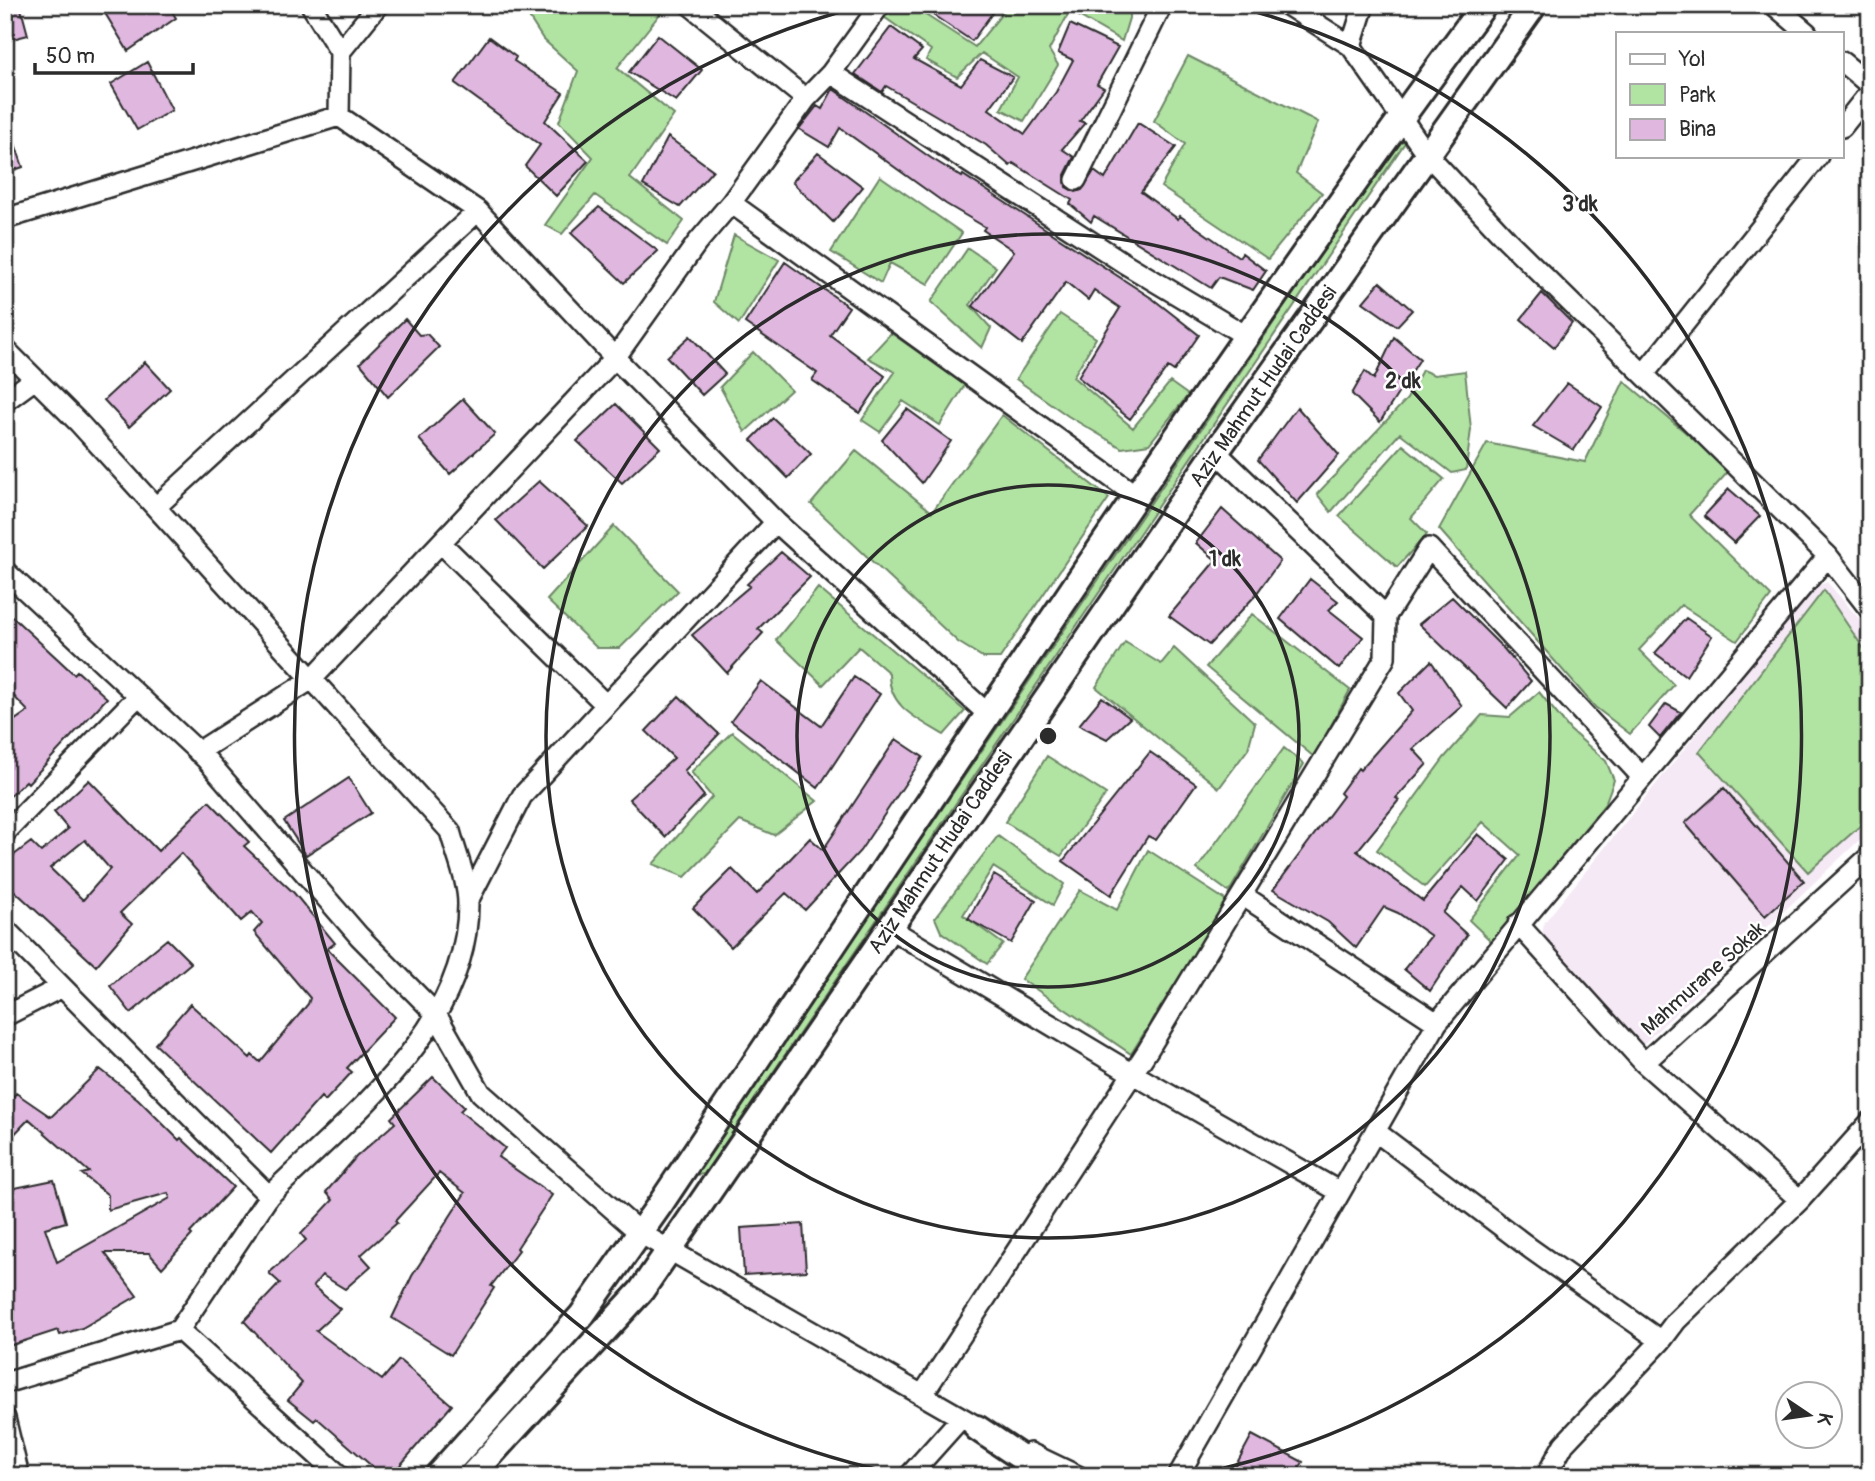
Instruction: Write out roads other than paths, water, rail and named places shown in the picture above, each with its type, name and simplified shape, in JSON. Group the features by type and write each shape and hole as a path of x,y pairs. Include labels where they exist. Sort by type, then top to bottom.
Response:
{"street":[{"path":"311,5 340,52 339,116"},
{"path":"340,52 378,5"},
{"path":"690,5 806,99"},
{"path":"198,752 312,679 615,358 806,99 831,73 880,5"},
{"path":"1076,180 1162,5"},
{"path":"1287,5 1351,46 1426,153 1507,240 1828,556 1870,610"},
{"path":"1351,46 1364,5"},
{"name":"Aziz Mahmut Hudai Caddesi","path":"437,1476 582,1315 1137,496 1401,117 1484,5"},
{"name":"Aziz Mahmut Hudai Caddesi","path":"471,1476 641,1291 1216,452 1426,153 1534,5"},
{"path":"1774,5 1806,32"},
{"path":"1843,63 1870,86"},
{"path":"831,73 1124,263 1248,337"},
{"path":"1843,126 1870,92"},
{"path":"339,116 478,211 615,358 776,522 989,715"},
{"path":"5,219 339,116"},
{"path":"1644,374 1816,158"},
{"path":"731,203 1137,496"},
{"path":"156,507 478,211"},
{"path":"5,349 156,507 450,831 468,901 465,949 436,1014 401,1066 269,1196 179,1330 5,1383"},
{"path":"5,401 35,379"},
{"path":"1216,452 1386,616"},
{"path":"468,901 522,796 776,522"},
{"path":"442,544 606,705"},
{"path":"923,1394 1133,1074 1385,658 1386,616 1429,548 1642,776"},
{"path":"1178,1476 1437,1023 1828,556"},
{"path":"5,571 198,752 359,936 436,1014 481,1093 640,1233 923,1394 1049,1476"},
{"path":"5,833 138,696"},
{"name":"Mahmurane Sokak","path":"1518,924 1644,1063 1870,856"},
{"path":"1242,895 1437,1023"},
{"path":"889,928 1133,1074 1340,1192"},
{"path":"5,929 269,1196"},
{"path":"5,1016 62,987"},
{"path":"1644,1063 1800,1200"},
{"path":"1546,1476 1564,1444 1661,1341 1676,1321 1800,1200 1870,1122"},
{"path":"1375,1131 1531,1249 1661,1341"},
{"path":"179,1330 340,1476"},
{"path":"5,1418 19,1476"},
{"path":"909,1476 969,1423"},
{"path":"969,1423 1078,1476"}]}
